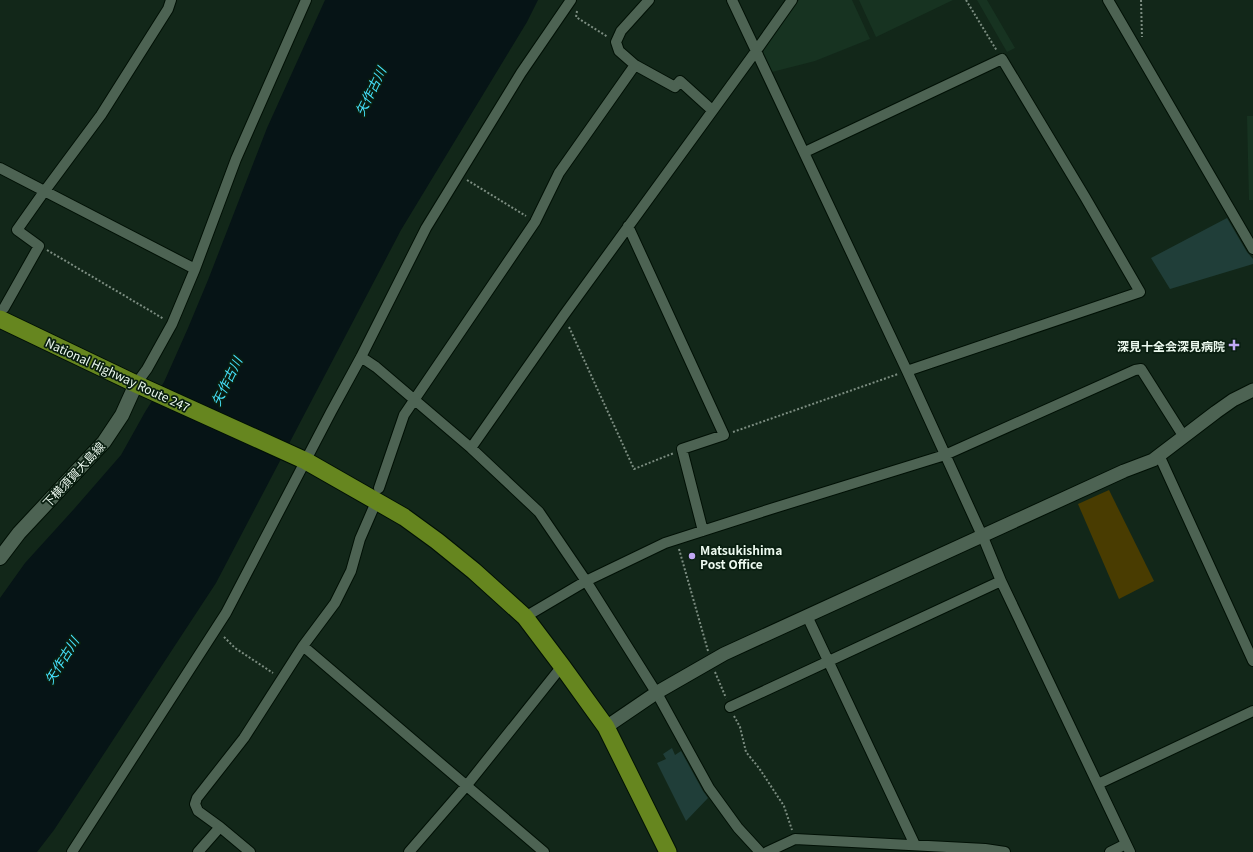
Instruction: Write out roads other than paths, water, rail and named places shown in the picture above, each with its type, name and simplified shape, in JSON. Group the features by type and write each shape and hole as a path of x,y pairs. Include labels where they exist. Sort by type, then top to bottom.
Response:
{"highway":[{"name":"National Highway Route 247","path":"2,314 136,384 306,461 404,517 438,541 525,617 562,666 606,726 668,852"}],"main road":[{"name":"下横須賀大島線","path":"0,558 19,533 104,442 122,415 136,384"}],"street":[{"path":"2,314 39,246 17,230 101,115 168,9 171,0"},
{"path":"136,384 147,369 172,324 195,269 236,160 306,0"},
{"path":"649,0 621,30 616,42 619,51 635,65 675,87 680,81 712,110"},
{"path":"732,0 907,371 983,536 1001,581 1128,848 1110,852"},
{"path":"471,448 564,314 792,0"},
{"path":"1108,0 1253,249"},
{"path":"72,852 226,613 361,357 426,228 521,73 575,3"},
{"path":"805,152 1002,59 1086,197 1140,292 907,371"},
{"path":"379,488 404,415 535,222 559,172 635,65"},
{"path":"0,168 195,269"},
{"path":"628,226 724,435 682,449 703,531"},
{"path":"361,357 376,367 471,448 538,512 586,581 656,693 709,788 738,828 760,852"},
{"path":"525,617 586,581 665,543 945,455 1135,370 1141,369 1184,437"},
{"path":"606,726 656,693 712,660 1124,471 1152,460 1233,400 1253,390"},
{"path":"1159,455 1253,661"},
{"path":"250,852 198,811 195,804 197,798 244,738 304,646 335,603 351,571 360,539 373,509"},
{"path":"730,707 1001,581"},
{"path":"807,616 915,845"},
{"path":"304,646 544,852"},
{"path":"409,852 467,785 562,666"},
{"path":"1098,784 1253,711"},
{"path":"198,852 220,827"},
{"path":"767,852 795,839 985,849 1005,852"}],"water":[{"name":"矢作古川","path":"325,0 538,0 527,22 401,230 216,583 54,830 37,852 0,852 0,598 25,563 121,455 164,382 208,280 267,128"}],"place":[{"name":"深見十全会深見病院","path":"1234,345"},
{"name":"Matsukishima Post Office","path":"692,556"}]}
